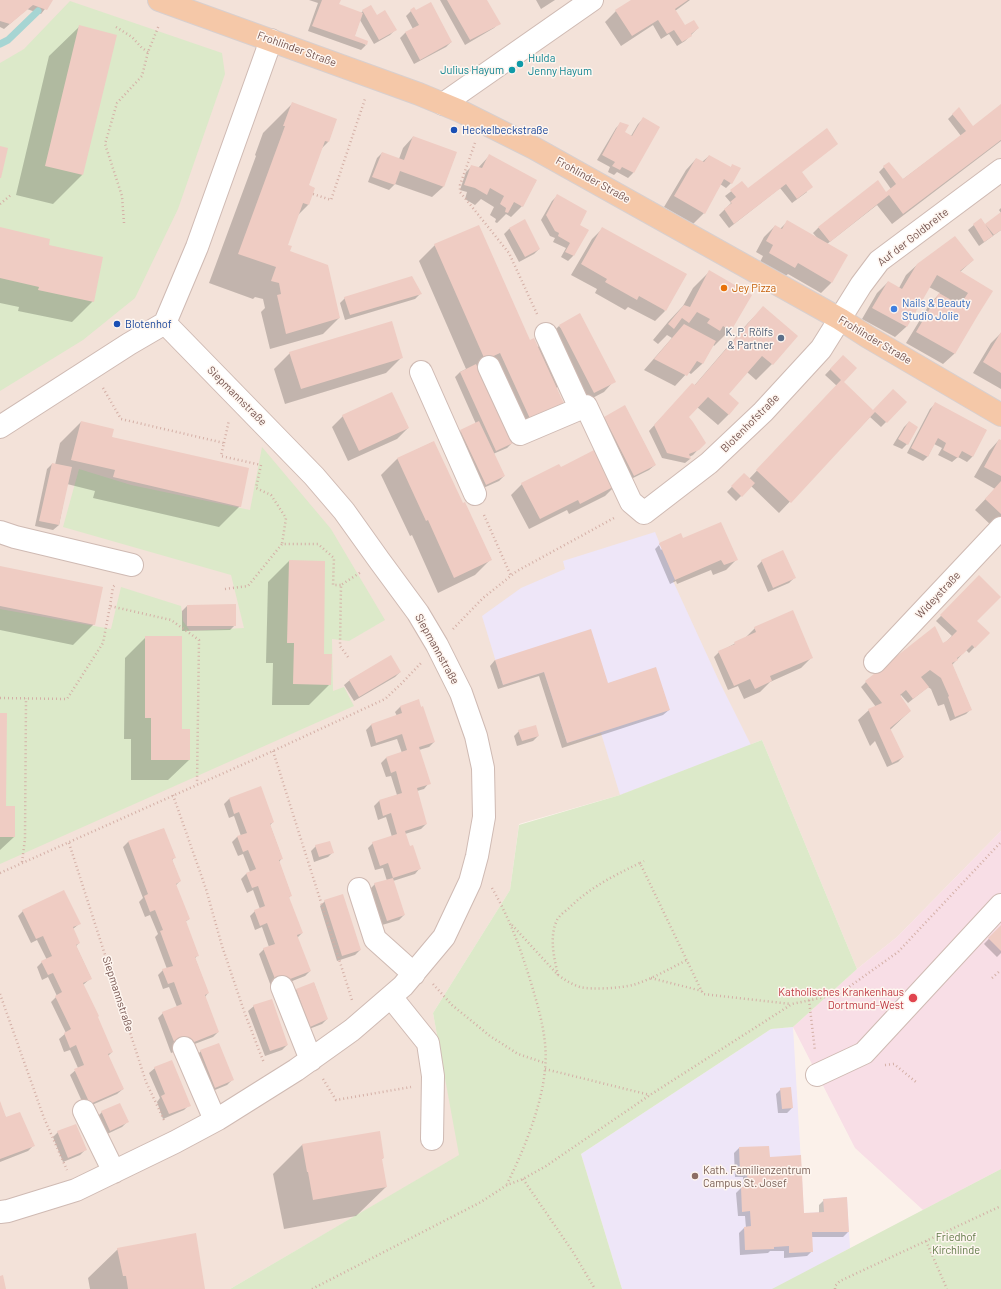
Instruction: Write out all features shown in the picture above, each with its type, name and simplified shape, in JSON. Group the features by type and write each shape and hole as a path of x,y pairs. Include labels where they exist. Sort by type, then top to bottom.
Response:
{"main road":[{"name":"Frohlinder Straße","path":"163,1 442,104 534,148 840,319 1001,415"}],"street":[{"path":"442,104 592,0"},
{"path":"0,427 129,344 165,323 197,247 271,40"},
{"name":"Auf der Goldbreite","path":"840,319 861,285 879,261 1001,170"},
{"name":"Blotenhofstraße","path":"644,513 709,463 763,412 820,349 840,319"},
{"name":"Siepmannstraße","path":"0,1212 8,1211 76,1190 114,1172 175,1142 215,1120 311,1060 360,1023 391,997 414,974 444,937 470,882 477,856 484,817 483,768 476,736 462,693 438,645 418,613 344,511 314,476 165,323"},
{"path":"546,334 580,408"},
{"path":"489,367 520,434 586,406 631,502 644,513"},
{"path":"421,372 475,494"},
{"name":"Wideystraße","path":"875,662 1001,528"},
{"path":"0,532 15,537 132,565"},
{"path":"359,890 375,939 414,974"},
{"path":"817,1075 864,1053 1001,905"},
{"path":"282,987 311,1060"},
{"path":"391,997 428,1042 433,1076 432,1139"},
{"path":"184,1048 215,1120"},
{"path":"84,1111 114,1172"}],"path":[{"path":"124,223 122,196 104,144 117,103 142,76 163,1"},
{"path":"116,27 132,37 148,52"},
{"path":"313,194 331,200 366,98"},
{"path":"477,139 460,185 460,192 509,253 546,334"},
{"path":"0,204 12,195"},
{"path":"101,386 121,419 224,443"},
{"path":"225,589 248,586 282,544 286,518 270,495 256,488 261,465 221,456 228,421"},
{"path":"475,494 511,576"},
{"path":"0,873 273,751 385,699 483,598 511,576 628,510 644,513"},
{"path":"282,544 318,544 334,558 333,585 341,585 379,560"},
{"path":"341,585 340,646 348,657"},
{"path":"0,698 67,699 103,643 110,606 171,620 199,640 197,784"},
{"path":"22,863 25,839 26,698"},
{"path":"273,751 360,1023"},
{"path":"173,795 206,889 222,946 245,1014 273,1084"},
{"path":"312,1289 481,1202 507,1185 523,1179 546,1166 650,1095 792,1004 839,994 898,952 1001,842"},
{"name":"Siepmannstraße","path":"69,843 146,1082 175,1142"},
{"path":"477,856 512,925 538,1008 542,1027 545,1063 543,1087 533,1120 507,1185"},
{"path":"558,975 553,943 557,920 580,896 608,878 644,861"},
{"path":"640,863 703,994 792,1004"},
{"path":"512,925 558,975 567,982 581,987 608,988 632,985 651,978 687,960"},
{"path":"992,978 1001,970"},
{"path":"651,978 702,991"},
{"path":"0,994 44,1118 76,1190"},
{"path":"809,1000 817,1075"},
{"path":"448,1001 490,1036 518,1054 545,1063"},
{"path":"311,1060 336,1100 433,1083"},
{"path":"879,1066 894,1064 916,1082"},
{"path":"545,1069 650,1095"},
{"path":"523,1179 574,1252 595,1289"},
{"path":"835,1289 835,1286 840,1281 1001,1206"},
{"path":"926,1241 947,1289"}],"shaded area":[{"path":"0,0 1001,0 1001,831 897,937 857,969 762,740 620,795 519,824 510,890 433,1013 460,1155 230,1289 0,1289"},
{"path":"655,532 675,580 673,581 719,681 751,745 620,795 601,733 567,743 544,672 503,685 482,616 521,588 565,569 563,561"},
{"name":"Katholisches Krankenhaus Dortmund-West","path":"1001,831 1001,1169 923,1210 855,1148 793,1027 857,969 897,937"},
{"name":"Kath. Familienzentrum Campus St. Josef","path":"793,1027 804,1213 824,1212 823,1199 847,1197 850,1248 776,1289 622,1289 581,1154 771,1029"}],"green space":[{"path":"70,1 222,53 225,74 178,209 135,298 83,340 0,391 0,63 24,49"},
{"path":"262,447 331,529 385,620 349,641 332,639 333,691 344,687 354,706 0,864 0,609 111,629 121,587 181,606 183,621 190,631 244,628 231,575 63,527 79,469 131,485 250,510"},
{"path":"762,740 857,969 793,1027 771,1029 581,1154 622,1289 230,1289 459,1155 433,1013 510,890 519,825 620,795"},
{"name":"Friedhof Kirchlinde","path":"1001,1169 1001,1289 772,1289"}],"building":[{"path":"0,0 53,0 47,10 33,5 10,24 0,21"},
{"path":"322,0 341,0 339,4 363,13 355,36 368,41 367,45 312,26"},
{"path":"447,0 487,0 501,24 470,40"},
{"path":"631,0 688,0 675,9 685,25 694,20 699,28 691,34 692,36 682,42 674,30 667,34 658,20 632,36 615,10"},
{"path":"431,2 452,42 420,60 405,32 419,25 410,10 414,7 416,10"},
{"path":"371,5 377,15 385,10 397,30 379,40 362,10"},
{"path":"79,25 117,35 83,175 45,166"},
{"path":"292,102 337,119 329,142 325,141 309,185 315,188 309,205 303,203 288,245 292,246 290,251 328,265 340,318 286,334 277,295 281,294 279,283 271,281 276,267 238,254 285,126 283,126"},
{"path":"1001,104 1001,140 903,214 889,195 830,242 818,227 878,180 886,192 896,184 883,166 889,162 903,179 966,131 952,114 959,107 973,126"},
{"path":"643,117 660,127 634,173 622,167 620,170 612,166 615,162 602,155 620,122 629,125 625,132 632,136"},
{"path":"827,128 838,144 802,172 813,187 797,199 786,184 734,224 724,209 732,203 730,202 736,197 730,190 742,181 748,188"},
{"path":"413,136 457,152 444,187 400,171 395,185 372,177 382,152 404,160"},
{"path":"0,146 8,148 1,178 0,178"},
{"path":"489,154 537,180 523,207 514,202 508,213 505,212 506,208 500,204 504,196 490,188 487,195 475,188 464,185 471,165 482,168"},
{"path":"709,155 731,167 732,164 741,168 732,184 724,179 705,214 674,196 696,158 704,162"},
{"path":"557,194 587,211 580,225 589,230 574,256 565,252 570,243 558,236 559,233 555,231 546,215"},
{"path":"1001,212 1001,230 994,235 985,224"},
{"path":"981,218 993,236 984,242 973,224"},
{"path":"525,219 540,249 525,257 509,228"},
{"path":"787,220 848,255 832,283 798,263 795,268 769,253 773,245 766,241 775,225 782,229"},
{"path":"479,225 530,340 534,338 566,408 532,423 500,353 485,360 434,244"},
{"path":"0,227 50,239 49,245 103,257 94,302 38,290 39,287 0,278"},
{"path":"602,227 687,274 666,311 639,296 637,300 605,282 607,279 581,264"},
{"path":"955,236 974,260 960,271 993,291 955,354 916,332 939,293 960,305 968,293 937,275 907,327 872,308 888,281 902,289 917,264"},
{"path":"709,270 752,295 731,331 723,326 720,331 707,323 710,319 697,312 689,323 682,318 674,329 668,324 684,305 690,307"},
{"path":"412,276 422,294 350,315 344,297"},
{"path":"763,306 798,336 773,365 762,356 729,394 739,403 729,415 708,397 689,417 706,443 699,450 689,454 691,459 667,453 654,425 692,383 695,385"},
{"path":"580,313 616,382 594,393 559,325"},
{"path":"392,321 403,358 301,389 289,352"},
{"path":"684,324 716,341 703,364 697,361 687,376 654,359"},
{"path":"1001,332 1001,373 983,362"},
{"path":"843,355 857,368 844,382 873,410 893,389 907,402 887,423 875,412 791,503 756,470 841,380 830,369"},
{"path":"476,364 513,443 496,451 460,372"},
{"path":"392,392 409,428 359,451 342,415"},
{"path":"935,402 987,430 973,457 962,451 958,458 943,450 946,443 938,438 928,457 911,448"},
{"path":"625,405 656,465 634,476 604,417"},
{"path":"81,421 114,429 112,437 249,468 241,507 113,477 115,470 71,460"},
{"path":"479,421 505,476 486,485 460,430"},
{"path":"909,421 918,427 908,445 898,439"},
{"path":"999,439 1001,440 1001,476 984,467"},
{"path":"434,441 492,560 454,578 428,520 426,521 397,458"},
{"path":"598,448 617,485 580,504 578,500 540,519 521,483 559,464 561,467"},
{"path":"52,463 72,467 59,525 39,521"},
{"path":"744,473 755,483 742,497 731,486"},
{"path":"1001,481 1001,514 985,499"},
{"path":"721,522 738,560 724,565 721,560 675,580 659,543 681,533 683,538"},
{"path":"783,550 796,578 773,588 761,560"},
{"path":"289,560 325,561 324,654 332,654 331,685 293,684 294,643 287,643"},
{"path":"0,566 103,587 95,625 0,606"},
{"path":"979,575 1001,597 977,621 990,633 975,648 972,645 957,658 958,660 952,663 972,710 955,717 948,697 949,696 941,678 930,670 921,677 929,687 913,699 906,690 900,695 911,711 890,728 904,757 892,763 868,709 882,703 865,681 935,626 943,643 948,640 957,631 940,615"},
{"path":"236,604 236,626 187,626 187,605"},
{"path":"793,610 813,658 770,676 772,681 755,689 750,679 734,686 718,651 735,644 734,642 756,632 754,627"},
{"path":"591,629 608,683 656,667 670,710 567,743 544,672 503,685 495,660"},
{"path":"145,636 182,636 182,729 190,729 190,760 151,760 151,718 145,718"},
{"path":"391,655 401,672 359,697 349,680"},
{"path":"419,699 421,707 423,706 435,742 419,747 431,784 417,788 427,824 405,831 410,846 413,845 421,869 393,878 388,863 380,866 372,842 397,834 391,813 383,816 379,800 402,793 396,771 391,773 386,757 407,750 402,734 376,743 371,724 402,713 400,706"},
{"path":"0,713 7,713 6,806 15,806 15,837 0,837"},
{"path":"536,725 539,736 522,741 518,730"},
{"path":"261,786 274,822 270,824 283,859 279,860 292,896 289,897 303,933 297,935 311,971 277,984 263,948 275,944 267,923 260,926 254,910 265,906 258,886 252,888 246,873 256,869 248,850 243,852 237,836 247,833 239,812 234,814 229,798"},
{"path":"164,828 176,858 172,859 181,881 176,884 190,919 186,921 199,956 195,957 209,993 205,995 219,1032 177,1049 162,1012 182,1004 174,982 168,984 162,969 173,966 160,931 163,930 155,910 150,912 144,896 148,894 128,841"},
{"path":"330,841 334,853 319,857 315,845"},
{"path":"393,878 405,915 387,921 374,883"},
{"path":"64,890 81,924 73,927 80,943 76,945 92,979 83,983 99,1016 98,1017 113,1052 108,1054 124,1089 90,1104 74,1069 84,1065 76,1045 70,1048 64,1033 71,1029 55,996 62,992 53,973 48,975 41,961 52,956 43,936 36,939 22,910"},
{"path":"343,894 361,950 342,956 324,900"},
{"path":"1001,925 1001,951 988,938"},
{"path":"314,982 328,1019 310,1027 296,989"},
{"path":"272,999 288,1045 270,1051 253,1005"},
{"path":"219,1043 234,1080 215,1088 200,1050"},
{"path":"172,1060 191,1106 169,1114 161,1096 165,1094 154,1067"},
{"path":"791,1087 793,1108 782,1109 780,1088"},
{"path":"0,1101 6,1117 20,1112 35,1146 0,1159"},
{"path":"120,1103 129,1122 110,1131 101,1111"},
{"path":"76,1124 87,1150 68,1158 57,1131"},
{"path":"380,1131 384,1158 382,1159 387,1187 313,1200 302,1144"},
{"path":"769,1146 770,1157 801,1155 804,1213 824,1212 823,1199 847,1197 849,1232 812,1232 813,1252 789,1253 789,1246 774,1247 774,1249 745,1250 744,1227 751,1226 750,1211 742,1212 741,1187 748,1187 747,1172 740,1172 739,1147"},
{"path":"196,1233 205,1289 128,1289 126,1276 123,1276 117,1248"},
{"path":"3,1275 6,1289 0,1289 0,1276"}],"waterway":[{"path":"0,44 8,40 38,11"}],"place":[{"name":"Hulda Jenny Hayum","path":"520,64"},
{"name":"Julius Hayum","path":"512,70"},
{"name":"Heckelbeckstraße","path":"454,130"},
{"name":"Jey Pizza","path":"724,288"},
{"name":"Nails & Beauty Studio Jolie","path":"894,309"},
{"name":"Blotenhof","path":"117,324"},
{"name":"K. P. Rölfs & Partner","path":"781,338"},
{"name":"Katholisches Krankenhaus Dortmund-West","path":"913,998"},
{"name":"Kath. Familienzentrum Campus St. Josef","path":"695,1176"}]}
